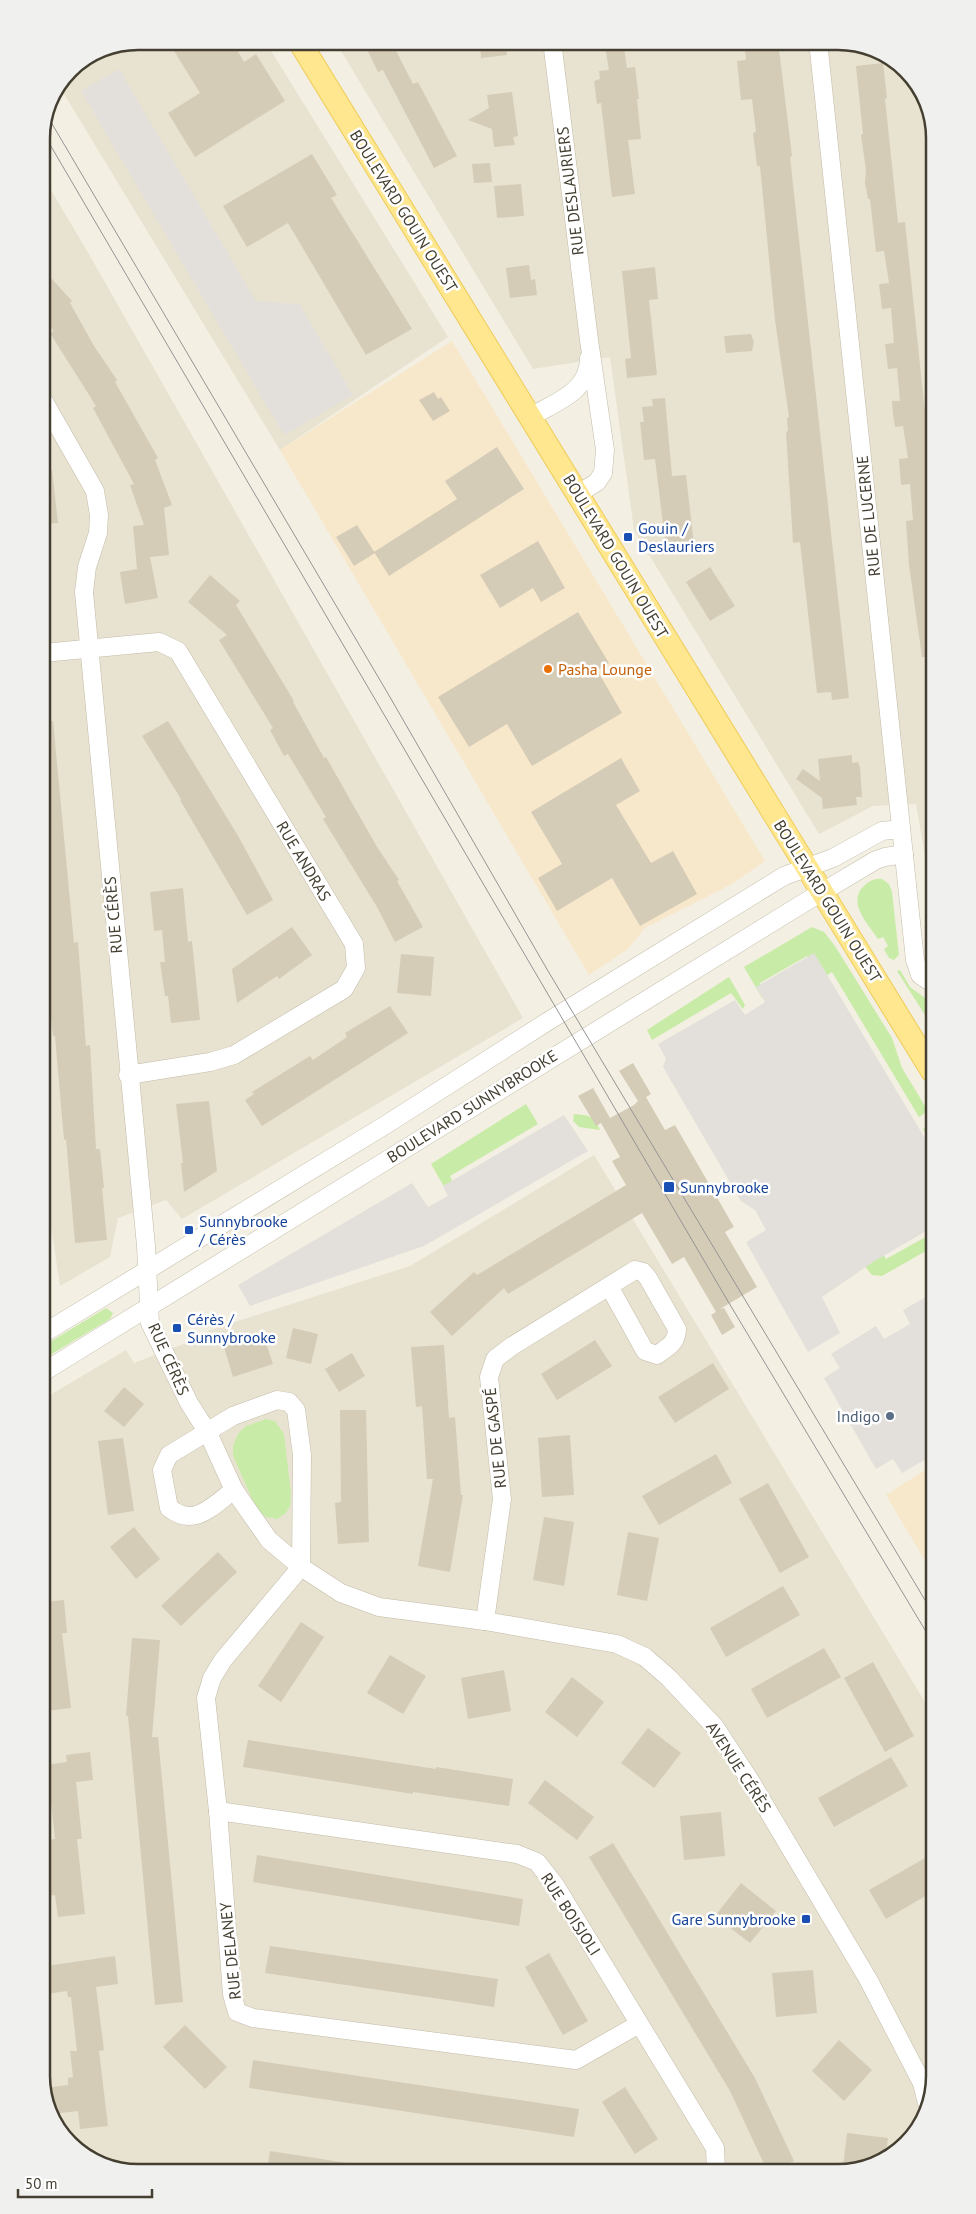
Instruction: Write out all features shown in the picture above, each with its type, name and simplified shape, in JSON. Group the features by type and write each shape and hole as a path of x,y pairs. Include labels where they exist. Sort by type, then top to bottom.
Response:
{"main road":[{"name":"BOULEVARD GOUIN OUEST","path":"305,50 926,1061"}],"street":[{"name":"RUE DESLAURIERS","path":"553,50 588,340 600,406 605,450 605,466 597,482 578,494"},
{"name":"RUE DE LUCERNE","path":"819,50 915,960 920,975 926,979"},
{"name":"RUE DESLAURIERS","path":"530,417 572,392 582,383 588,371 588,340"},
{"name":"RUE CÉRÈS","path":"50,412 95,492 99,515 98,533 87,568 84,592 128,1075 146,1246 149,1307 153,1328 189,1403 208,1433 234,1490 269,1540 301,1567"},
{"name":"RUE ANDRAS","path":"50,653 159,642 178,651 354,944 356,968 344,989 234,1055 210,1062 128,1075"},
{"name":"BOULEVARD SUNNYBROOKE","path":"50,1329 387,1124 784,876 833,858 882,831 901,829"},
{"name":"BOULEVARD SUNNYBROOKE","path":"50,1368 587,1035 822,892 876,860 904,854"},
{"name":"RUE DE GASPÉ","path":"485,1621 502,1499 489,1377 495,1359 512,1346 609,1286 635,1270 643,1272 648,1278 677,1329 677,1338 657,1355 645,1350 609,1286"},
{"path":"234,1490 198,1516 180,1516 169,1508 162,1470 169,1455 208,1433 233,1416 277,1400 289,1402 296,1410 302,1455 301,1567"},
{"name":"AVENUE CÉRÈS","path":"301,1567 341,1593 379,1607 485,1621 617,1644 645,1657 669,1678 715,1727 751,1782 868,1980 922,2083 924,2092"},
{"name":"RUE DELANEY","path":"301,1567 223,1660 212,1678 206,1698 218,1811 232,1994 237,2012 253,2018 576,2060 639,2024"},
{"name":"RUE BOISJOLI","path":"218,1811 517,1854 537,1862 555,1885 715,2148 716,2164"}],"shaded area":[{"path":"138,50 271,50 448,337 280,450 63,92 68,84 80,72 94,62 109,55"},
{"path":"340,50 844,50 877,59 892,68 908,84 921,109 926,138 926,862 916,804 873,806 819,834 634,530 610,357 533,369"},
{"path":"119,69 256,301 299,304 353,395 284,435 81,91"},
{"path":"50,188 523,1018 182,1219 166,1200 118,1218 110,1257 60,1286 50,1219"},
{"path":"452,341 765,861 732,884 645,928 628,949 589,975 280,450"},
{"path":"814,953 926,1140 926,1231 873,1262 822,1297 840,1333 808,1352 746,1242 766,1230 755,1210 741,1201 663,1067 666,1059 658,1044 735,1000 745,1015 765,1002 756,987"},
{"path":"564,1115 588,1151 424,1246 250,1306 238,1285 412,1183 428,1207 448,1196 443,1186"},
{"path":"594,1155 926,1704 926,2076 921,2105 911,2125 892,2146 877,2155 855,2162 838,2164 132,2164 109,2159 84,2146 68,2130 59,2115 52,2093 50,2076 50,1395 126,1350 134,1363 199,1338 210,1330 410,1266"},
{"name":"Indigo","path":"926,1297 926,1459 902,1473 893,1459 876,1469 824,1378 840,1368 831,1354 876,1326 884,1339 910,1324 903,1310"},
{"path":"926,1469 926,1562 886,1495"}],"green space":[{"path":"882,879 889,884 892,892 899,955 894,960 889,958 884,949 888,946 883,937 878,939 858,906 859,892 864,886 872,880"},
{"path":"812,927 824,932 835,946 892,1038 902,1068 926,1108 926,1112 919,1117 832,972 826,976 817,973 807,956 760,983 766,994 762,998 744,967"},
{"path":"900,970 910,987 926,999 926,1017 897,971"},
{"path":"729,977 745,1005 743,1009 731,993 652,1040 647,1030"},
{"path":"526,1104 538,1124 450,1176 454,1185 446,1190 431,1164"},
{"path":"574,1114 590,1117 596,1122 600,1130 579,1127 573,1121"},
{"path":"926,1237 926,1251 882,1276 872,1275 863,1264 880,1249 886,1259"},
{"path":"106,1308 113,1313 110,1319 50,1355 50,1342"},
{"path":"266,1419 275,1421 284,1434 291,1494 290,1506 286,1513 277,1519 266,1517 257,1510 233,1456 233,1446 238,1434 246,1426"}],"building":[{"path":"174,50 237,50 244,62 256,54 285,101 195,157 168,113 200,93"},
{"path":"367,50 396,50 413,84 418,82 457,156 434,168 383,70 378,72"},
{"path":"481,50 507,50 507,55 481,58"},
{"path":"606,50 624,50 627,68 635,67 641,139 628,140 635,194 612,197 601,103 597,104 594,81 600,79 599,71 609,70"},
{"path":"745,50 779,50 849,698 832,700 831,692 817,693 800,542 793,543 786,432 788,431 787,418 789,417 775,320 760,166 757,166 753,133 756,132 752,99 741,100 737,61 746,60"},
{"path":"883,63 898,223 905,222 926,422 926,657 922,657 909,565 906,521 913,520 910,484 901,485 899,459 908,458 903,426 895,427 893,414 892,401 900,401 897,368 888,369 885,344 894,343 891,308 882,309 879,284 889,283 884,251 876,252 870,199 868,199 865,183 866,170 861,135 863,134 856,66"},
{"path":"512,92 518,136 513,137 515,145 494,147 492,129 468,120 489,108 487,95"},
{"path":"312,154 337,195 331,198 412,329 366,355 288,223 247,247 223,206"},
{"path":"490,163 492,182 474,183 472,164"},
{"path":"521,184 524,216 497,218 494,186"},
{"path":"529,265 531,280 535,279 537,295 510,298 506,268"},
{"path":"655,267 658,299 649,300 657,375 627,378 625,359 631,358 622,271"},
{"path":"50,277 72,301 70,303 94,346 117,380 115,382 158,458 155,460 172,505 164,508 169,555 150,557 158,598 125,604 120,572 137,569 133,526 144,525 130,485 134,484 93,408 96,406 50,333 54,331 50,326"},
{"path":"751,334 754,342 752,351 726,353 724,336"},
{"path":"434,392 438,399 441,397 450,411 433,421 419,400"},
{"path":"665,398 672,476 686,475 694,545 666,548 655,459 644,460 640,422 644,422 642,407 653,406 652,399"},
{"path":"497,447 524,489 389,576 374,552 457,499 445,481"},
{"path":"50,470 52,470 58,523 50,524"},
{"path":"357,525 375,553 354,566 336,537"},
{"path":"538,541 565,588 541,602 533,588 500,608 480,575"},
{"path":"710,567 735,606 710,621 686,582"},
{"path":"210,575 240,601 236,605 294,701 324,758 326,757 377,847 399,880 397,881 423,927 395,942 377,907 323,819 326,817 288,754 284,756 270,730 273,728 219,640 227,635 188,602"},
{"path":"578,612 609,663 597,670 622,713 532,766 507,724 469,747 438,697"},
{"path":"50,721 53,721 74,943 78,942 86,1046 90,1045 96,1149 100,1149 107,1240 75,1243 66,1139 64,1140 55,1036 53,1036 50,1005"},
{"path":"168,721 237,834 273,900 247,915 181,799 142,736"},
{"path":"852,755 852,763 858,762 860,767 862,797 856,797 857,805 823,809 822,798 796,779 803,769 820,781 818,759"},
{"path":"621,758 640,791 616,805 651,863 673,851 697,894 640,926 612,878 557,911 538,878 562,864 531,812"},
{"path":"183,888 188,942 192,941 200,1020 171,1023 168,996 165,996 160,962 165,962 162,930 154,931 150,892"},
{"path":"292,927 312,955 279,979 277,976 237,1003 232,969"},
{"path":"401,954 434,957 431,996 397,993"},
{"path":"390,1006 408,1033 262,1126 245,1100 254,1094 252,1092 310,1056 313,1060 347,1037 345,1033"},
{"path":"633,1063 651,1094 646,1097 665,1130 675,1125 734,1227 725,1232 757,1287 720,1309 724,1308 735,1327 722,1335 711,1315 716,1312 684,1257 672,1264 642,1213 508,1294 504,1288 452,1336 430,1312 474,1272 477,1275 626,1185 612,1161 620,1157 601,1123 596,1126 578,1096 593,1088 610,1118 634,1105 638,1101 619,1071"},
{"path":"209,1101 217,1171 184,1192 181,1163 183,1163 176,1104"},
{"path":"293,1328 318,1334 311,1364 286,1358"},
{"path":"263,1334 273,1364 233,1377 224,1347"},
{"path":"595,1340 612,1366 557,1400 541,1374"},
{"path":"444,1345 449,1418 455,1417 461,1495 463,1495 450,1572 418,1566 433,1479 427,1479 422,1406 416,1407 411,1347"},
{"path":"352,1353 365,1376 339,1392 325,1369"},
{"path":"713,1363 729,1389 675,1423 658,1397"},
{"path":"124,1387 144,1404 124,1427 104,1411"},
{"path":"340,1410 366,1410 369,1542 338,1544 335,1503 341,1502"},
{"path":"570,1435 574,1495 542,1497 538,1438"},
{"path":"123,1438 134,1511 108,1515 98,1441"},
{"path":"716,1454 732,1483 659,1525 642,1496"},
{"path":"768,1483 809,1557 780,1573 739,1499"},
{"path":"544,1517 574,1522 564,1586 533,1580"},
{"path":"134,1527 160,1559 136,1579 110,1547"},
{"path":"628,1532 659,1538 647,1601 617,1595"},
{"path":"218,1552 237,1572 181,1626 161,1606"},
{"path":"783,1586 800,1615 726,1657 710,1628"},
{"path":"64,1600 67,1633 62,1633 71,1708 50,1710 50,1601"},
{"path":"301,1622 324,1637 281,1702 258,1686"},
{"path":"132,1638 160,1640 152,1737 158,1737 183,2002 155,2005 128,1716 126,1716"},
{"path":"824,1648 841,1677 767,1718 751,1689"},
{"path":"390,1655 426,1676 403,1714 367,1693"},
{"path":"873,1662 914,1736 885,1752 844,1678"},
{"path":"504,1670 511,1711 468,1719 461,1678"},
{"path":"572,1677 604,1702 577,1737 545,1712"},
{"path":"648,1728 681,1753 654,1788 621,1763"},
{"path":"248,1740 513,1779 509,1806 413,1792 413,1794 243,1767"},
{"path":"90,1752 93,1780 76,1782 82,1839 77,1839 85,1914 58,1917 55,1895 50,1896 50,1840 55,1839 50,1792 50,1764 67,1762 66,1755"},
{"path":"891,1757 908,1786 834,1827 818,1798"},
{"path":"545,1780 594,1817 577,1840 528,1803"},
{"path":"721,1812 725,1856 684,1860 680,1816"},
{"path":"613,1843 755,2078 794,2161 788,2164 764,2164 730,2091 589,1857"},
{"path":"257,1855 523,1899 519,1926 253,1882"},
{"path":"926,1858 926,1896 886,1919 869,1890"},
{"path":"741,1883 776,1911 750,1943 715,1916"},
{"path":"270,1946 498,1979 494,2007 265,1973"},
{"path":"549,1953 588,2021 563,2035 525,1967"},
{"path":"115,1956 118,1984 96,1987 104,2050 99,2051 108,2126 80,2129 78,2111 58,2113 55,2105 51,2087 68,2085 68,2078 73,2077 70,2051 77,2051 71,1997 68,1997 67,1991 50,1993 50,1965"},
{"path":"813,1970 817,2013 776,2017 772,1973"},
{"path":"185,2025 227,2067 205,2089 163,2047"},
{"path":"839,2040 872,2070 844,2101 812,2071"},
{"path":"253,2060 579,2109 574,2137 249,2088"},
{"path":"625,2087 658,2139 635,2154 602,2102"},
{"path":"847,2133 888,2138 887,2149 877,2155 844,2163"},
{"path":"270,2151 347,2163 347,2164 268,2164"}],"tram line":[{"path":"52,123 387,692 548,971 926,1602"},
{"path":"50,145 726,1298 926,1632"}],"place":[{"name":"Gouin / Deslauriers","path":"628,537"},
{"name":"Pasha Lounge","path":"548,669"},
{"name":"Sunnybrooke","path":"669,1187"},
{"name":"Sunnybrooke / Cérès","path":"189,1230"},
{"name":"Cérès / Sunnybrooke","path":"177,1328"},
{"name":"Indigo","path":"890,1416"},
{"name":"Gare Sunnybrooke","path":"806,1919"}]}
